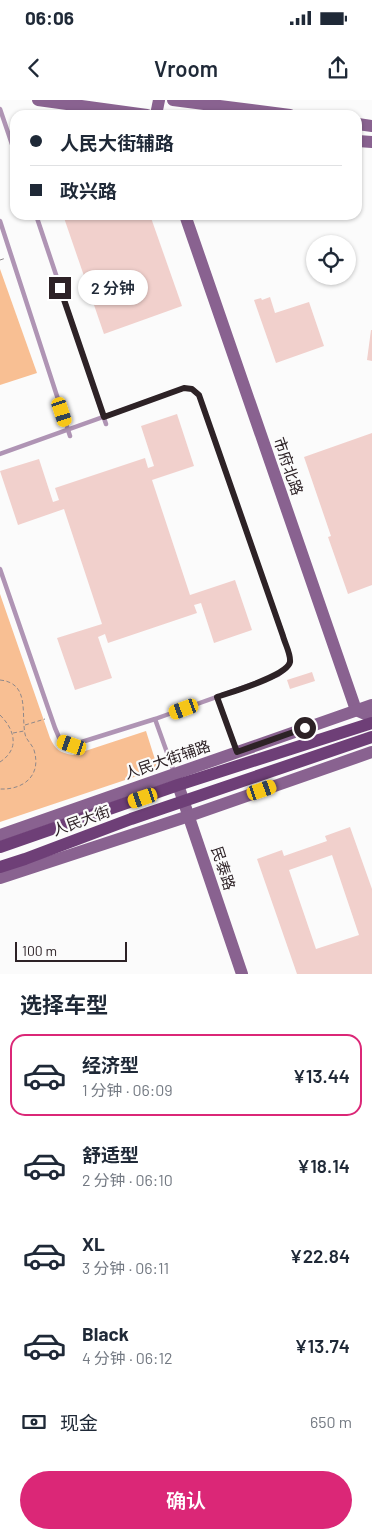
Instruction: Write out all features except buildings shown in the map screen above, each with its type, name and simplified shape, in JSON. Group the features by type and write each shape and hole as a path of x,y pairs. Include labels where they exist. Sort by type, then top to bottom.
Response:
{"main road":[{"path":"38,100 111,110"},
{"path":"173,100 251,110"},
{"name":"市府北路","path":"187,220 356,710"},
{"name":"人民大街辅路","path":"0,835 176,779 237,752 372,705"},
{"path":"356,710 372,718"},
{"name":"人民大街","path":"0,847 176,779 372,723"},
{"name":"人民大街","path":"0,867 184,801 372,737"},
{"path":"0,878 189,816 372,752"},
{"name":"民泰路","path":"176,779 242,974"}],"lane":[{"path":"0,109 10,139"},
{"path":"38,220 106,424"},
{"path":"0,221 70,436"},
{"path":"0,454 184,388 192,389 199,395 286,644 290,661 288,667 278,675 184,709 72,745 61,742 0,569"},
{"path":"235,520 242,518"},
{"path":"217,697 237,752"},
{"path":"182,702 184,709"},
{"path":"155,719 176,779"}],"path":[{"path":"0,680 9,682 19,690 22,700 24,731 35,754 34,769 30,779 13,789 0,789"},
{"path":"0,715 13,733 10,752 0,762"},
{"path":"24,725 51,717"},
{"path":"13,733 24,731"}],"shaded area":[{"path":"0,269 37,373 0,385"},
{"path":"0,594 50,738 56,748 61,752 73,755 146,731 158,769 0,822"}],"route":[{"path":"60,288 104,417 184,388 192,389 199,395 289,653 290,661 288,667 278,675 217,697 237,752 305,728"}]}
